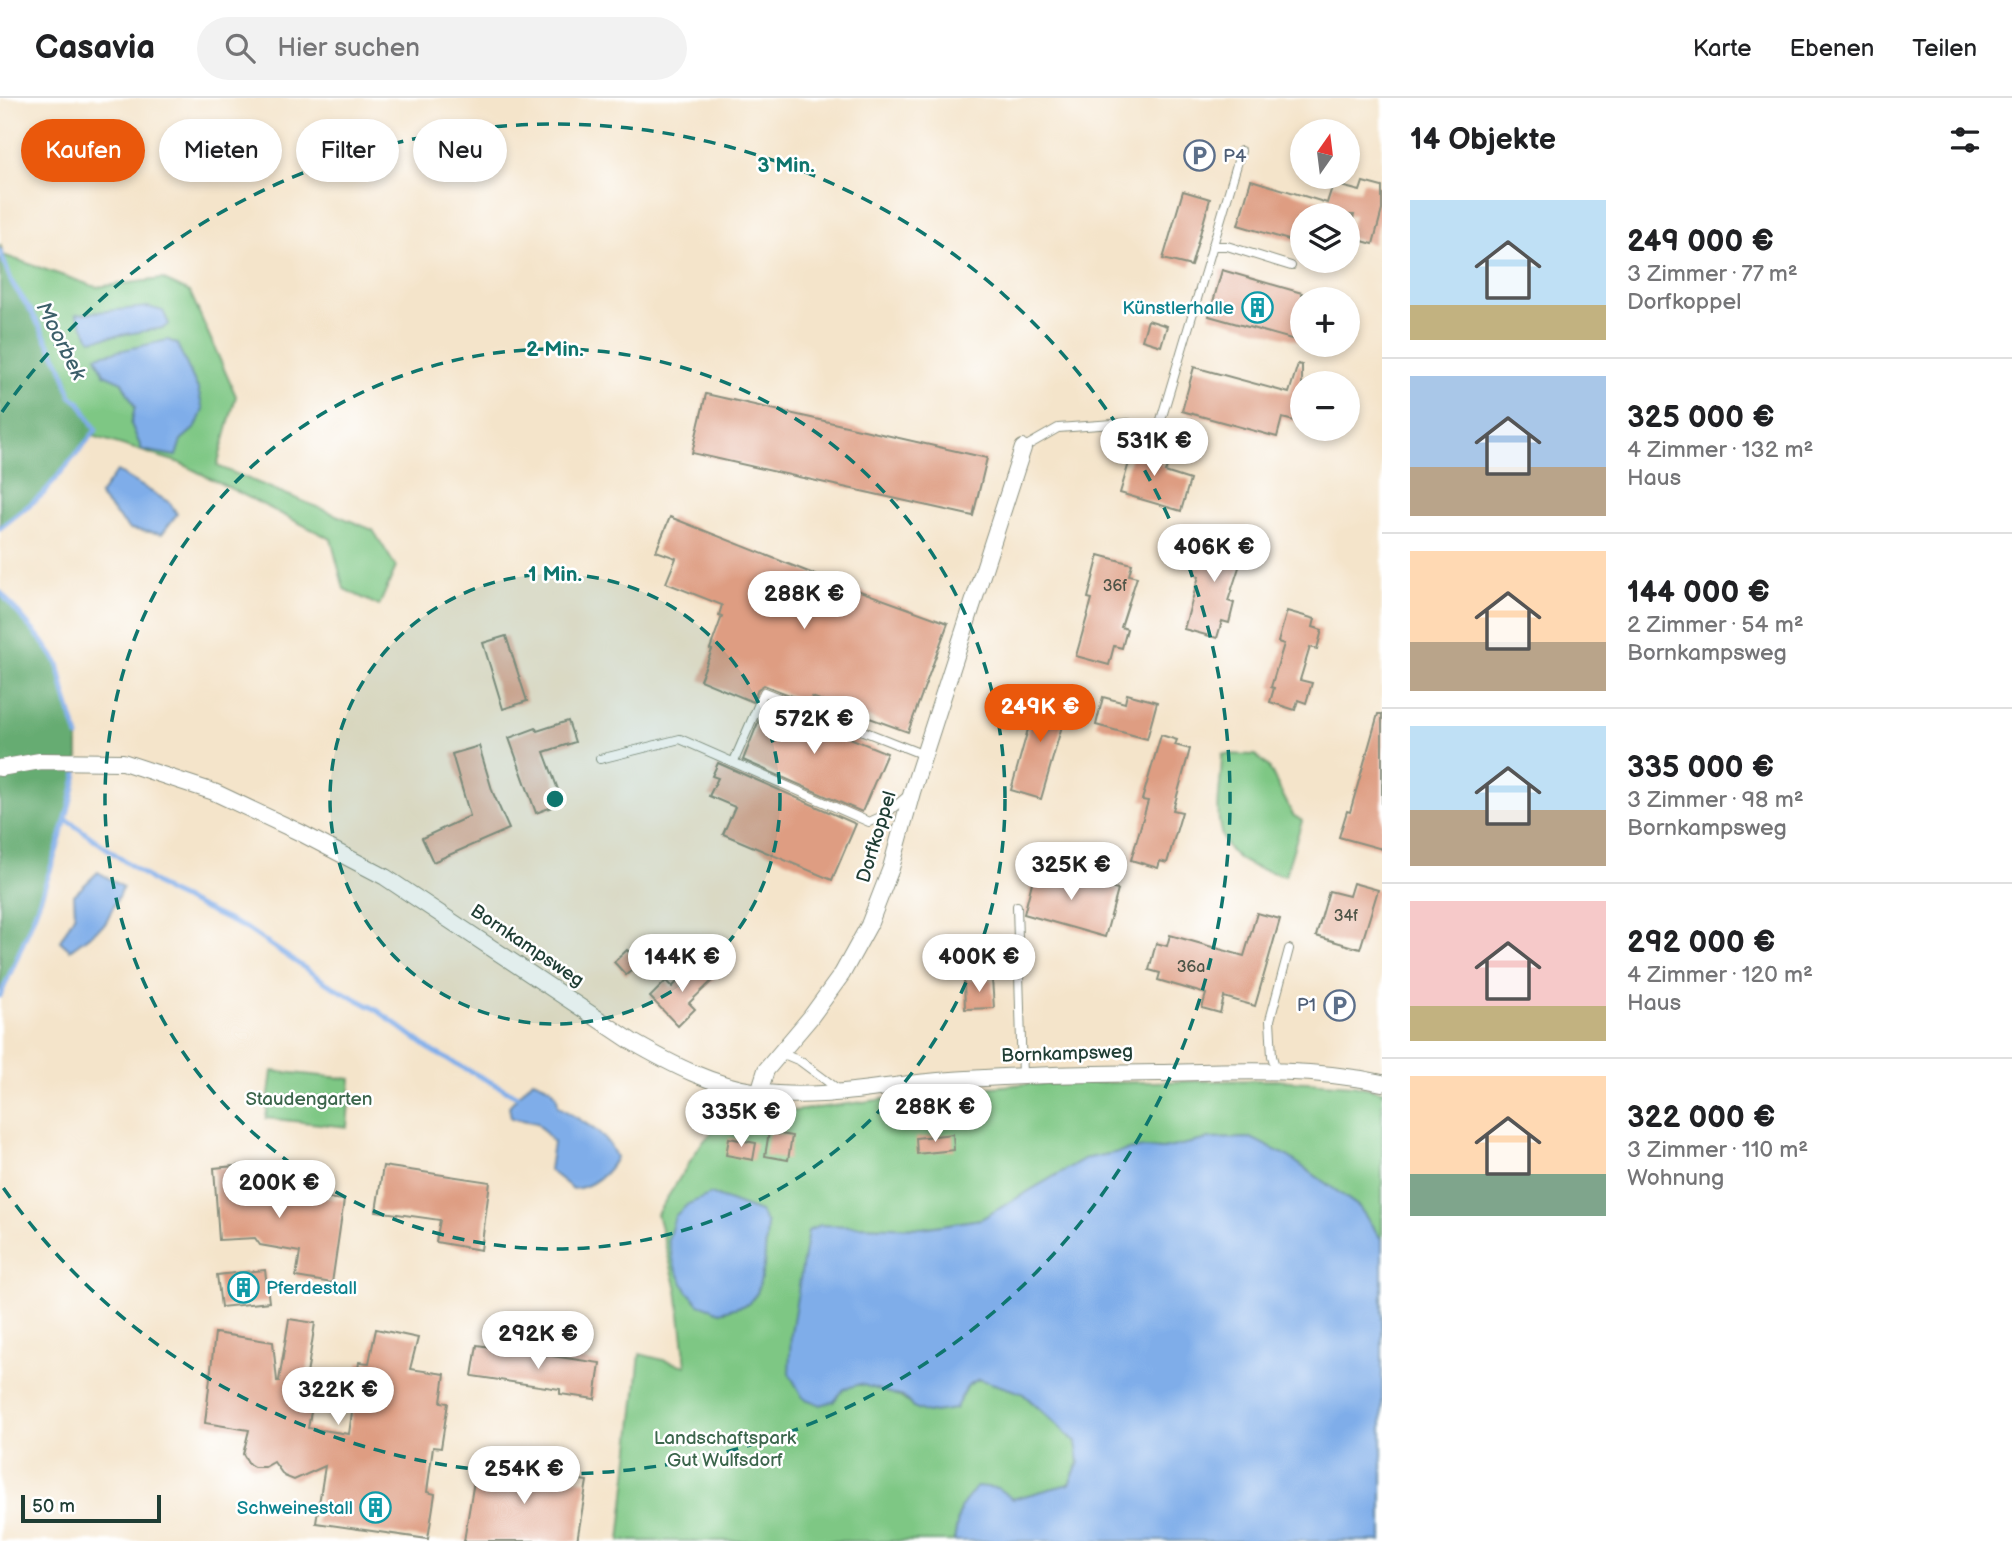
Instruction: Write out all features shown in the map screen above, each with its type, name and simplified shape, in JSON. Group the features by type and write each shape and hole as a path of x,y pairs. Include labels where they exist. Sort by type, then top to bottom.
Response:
{"street":[{"name":"Dorfkoppel","path":"759,1093 766,1070 842,974 869,925 891,868 912,792 1023,448"},
{"name":"Bornkampsweg","path":"0,768 40,761 122,762 214,792 385,877 631,1041 668,1062 718,1082 759,1093 782,1095 841,1092 936,1081 1022,1076 1276,1070 1353,1077 1382,1083"}],"lane":[{"path":"1023,448 1058,428 1127,423 1158,430 1241,151"},
{"path":"1212,246 1227,246 1290,267"},
{"path":"734,761 764,692 924,755"},
{"path":"600,759 680,739 869,822 885,815 912,792"},
{"path":"1017,906 1022,1076"},
{"path":"1276,1070 1272,1056 1270,1020 1289,948"},
{"path":"781,1053 800,1061 841,1092"}],"green space":[{"path":"0,244 12,283 62,368 71,396 80,403 96,430 43,494 0,528"},
{"path":"3,255 96,287 162,279 190,292 236,396 217,466 373,530 396,567 379,606 344,589 331,539 180,463 93,436 96,433 80,403 71,396 62,368 12,283","holes":["190,373 198,389 196,427 181,440 131,424 135,407 122,382"]},
{"path":"0,592 58,664 78,737 78,769 58,849 42,898 0,996"},
{"path":"1222,754 1255,755 1268,766 1293,815 1302,821 1285,876 1248,864 1234,855 1225,843 1218,816"},
{"name":"Staudengarten","path":"272,1071 351,1079 347,1127 266,1118"},
{"name":"Landschaftspark Gut Wulfsdorf","path":"1275,1080 1353,1085 1382,1091 1382,1240 1359,1207 1289,1157 1250,1138 1209,1139 1163,1149 1139,1148 1084,1159 981,1219 922,1228 820,1225 834,1401 845,1388 861,1385 891,1393 913,1407 955,1409 968,1385 979,1379 1022,1393 1076,1442 1079,1462 1069,1484 1012,1499 997,1488 960,1509 954,1541 620,1541 640,1354 686,1366 677,1289 657,1214 701,1144 732,1111 764,1115 939,1092 1024,1084","holes":["711,1194 759,1212 767,1223 764,1266 757,1293 748,1304 720,1312"]}],"water":[{"path":"148,307 163,311 169,324 163,328 91,340 76,314"},
{"path":"168,340 177,344 198,389 203,410 196,427 181,440 176,456 142,450 131,424 135,407 122,382 104,374 96,356"},
{"path":"117,471 170,503 177,514 162,534 129,529 99,496"},
{"path":"98,872 123,887 105,924 70,950 60,941 75,914 74,895"},
{"path":"533,1080 551,1088 558,1100 558,1106 592,1127 611,1148 616,1157 613,1163 593,1183 573,1189 549,1170 553,1142 537,1123 511,1118 509,1106"},
{"path":"1251,1138 1289,1157 1359,1207 1382,1240 1382,1541 954,1541 960,1508 977,1486 997,1488 1013,1499 1069,1484 1079,1462 1076,1442 1022,1393 979,1379 968,1385 955,1409 927,1413 913,1407 903,1397 860,1384 844,1389 834,1401 821,1405 803,1398 789,1373 791,1333 808,1231 820,1225 922,1228 981,1219 1084,1159 1139,1148 1163,1149 1209,1139"},
{"path":"711,1194 760,1212 767,1224 764,1266 757,1293 748,1304 720,1312 699,1304 687,1291 675,1267 668,1240 675,1216 688,1204"}],"building":[{"path":"1251,180 1327,203 1290,203 1290,240 1238,225"},
{"path":"1363,182 1382,187 1382,210 1373,244 1360,240 1360,203 1327,203 1331,189 1360,191"},
{"path":"1183,191 1210,199 1191,266 1163,259"},
{"name":"Künstlerhalle","path":"1222,270 1290,290 1290,339 1209,316"},
{"path":"1148,320 1167,326 1161,346 1142,340"},
{"path":"1298,364 1302,365 1302,371 1296,371"},
{"path":"1194,367 1289,393 1290,390 1290,420 1282,418 1277,437 1182,411"},
{"path":"706,394 987,458 973,516 692,453"},
{"path":"1147,434 1166,438 1160,465 1167,467 1165,472 1190,480 1181,511 1120,493 1131,456 1141,459"},
{"path":"670,517 816,575 948,623 908,732 812,697 810,703 764,685 758,689 753,702 700,680 722,616 719,615 722,605 666,583 676,558 656,551"},
{"path":"1207,529 1240,538 1237,550 1244,552 1228,601 1234,603 1229,623 1222,621 1217,638 1184,629 1199,576 1194,574"},
{"path":"1099,555 1132,564 1129,575 1137,577 1121,627 1127,629 1122,648 1114,646 1109,665 1076,656 1092,599 1088,598"},
{"path":"1287,611 1315,619 1313,627 1322,630 1317,649 1310,647 1300,680 1312,683 1306,703 1298,700 1295,710 1270,702 1274,688 1271,687 1284,644 1278,642"},
{"path":"506,636 527,701 503,709 483,643"},
{"path":"1039,690 1070,698 1041,799 1011,790"},
{"path":"1127,694 1157,702 1147,739 1096,725 1103,697 1125,703"},
{"path":"767,700 805,715 803,719 887,753 862,812 743,760"},
{"path":"1378,714 1382,714 1382,849 1339,837 1347,811 1350,812"},
{"path":"568,721 575,742 544,752 563,803 536,813 509,738 536,728 537,731"},
{"path":"1161,735 1177,740 1175,745 1190,749 1173,810 1182,812 1167,863 1160,861 1158,868 1131,860 1148,801 1142,800"},
{"path":"479,746 493,793 509,829 433,862 422,838 470,816 452,754"},
{"path":"718,763 856,824 832,880 723,834 735,807 709,796 718,778 712,776"},
{"path":"1036,867 1118,890 1105,937 1024,914"},
{"path":"1353,883 1378,890 1360,949 1316,936 1329,891 1349,896"},
{"path":"1257,913 1280,919 1255,1006 1224,997 1220,1013 1202,1008 1206,994 1158,980 1160,973 1149,970 1156,943 1167,946 1170,935 1244,956"},
{"path":"627,950 639,964 626,975 614,962"},
{"path":"698,962 714,979 689,1003 695,1009 678,1026 650,997 666,981 672,987"},
{"path":"992,979 994,1008 965,1009 964,980"},
{"path":"769,1132 792,1136 788,1160 765,1156"},
{"path":"953,1134 954,1150 917,1154 916,1138"},
{"path":"729,1138 756,1143 753,1160 726,1155"},
{"path":"256,1164 259,1190 344,1200 332,1283 296,1277 300,1252 260,1245 255,1238 219,1240 214,1168"},
{"path":"383,1166 490,1182 481,1250 436,1242 440,1220 376,1211"},
{"name":"Pferdestall","path":"265,1270 269,1302 221,1307 217,1275"},
{"path":"289,1319 315,1323 304,1394 314,1396 308,1428 349,1434 359,1362 369,1363 376,1329 418,1338 410,1369 445,1374 441,1402 448,1403 441,1448 433,1447 427,1492 435,1494 428,1539 316,1523 325,1466 294,1480 284,1476 274,1462 265,1467 254,1467 243,1454 249,1430 205,1423 215,1333 273,1342 279,1381"},
{"path":"477,1345 600,1363 595,1399 560,1394 560,1389 472,1376"},
{"path":"477,1463 587,1481 577,1541 464,1541"}],"waterway":[{"name":"Moorbek","path":"0,251 12,283 31,311 62,368 71,396 80,403 96,430 43,494 0,528"},
{"name":"Moorbek","path":"0,592 58,664 78,737"},
{"name":"Moorbek","path":"0,996 45,884 78,769"},
{"path":"67,820 168,892 247,929 328,984 377,1010 432,1051 517,1096"}],"place":[{"name":"P4","path":"1200,156"},
{"name":"Künstlerhalle","path":"1257,308"},
{"name":"P1","path":"1339,1005"},
{"name":"Pferdestall","path":"243,1288"},
{"name":"Schweinestall","path":"376,1508"}]}
